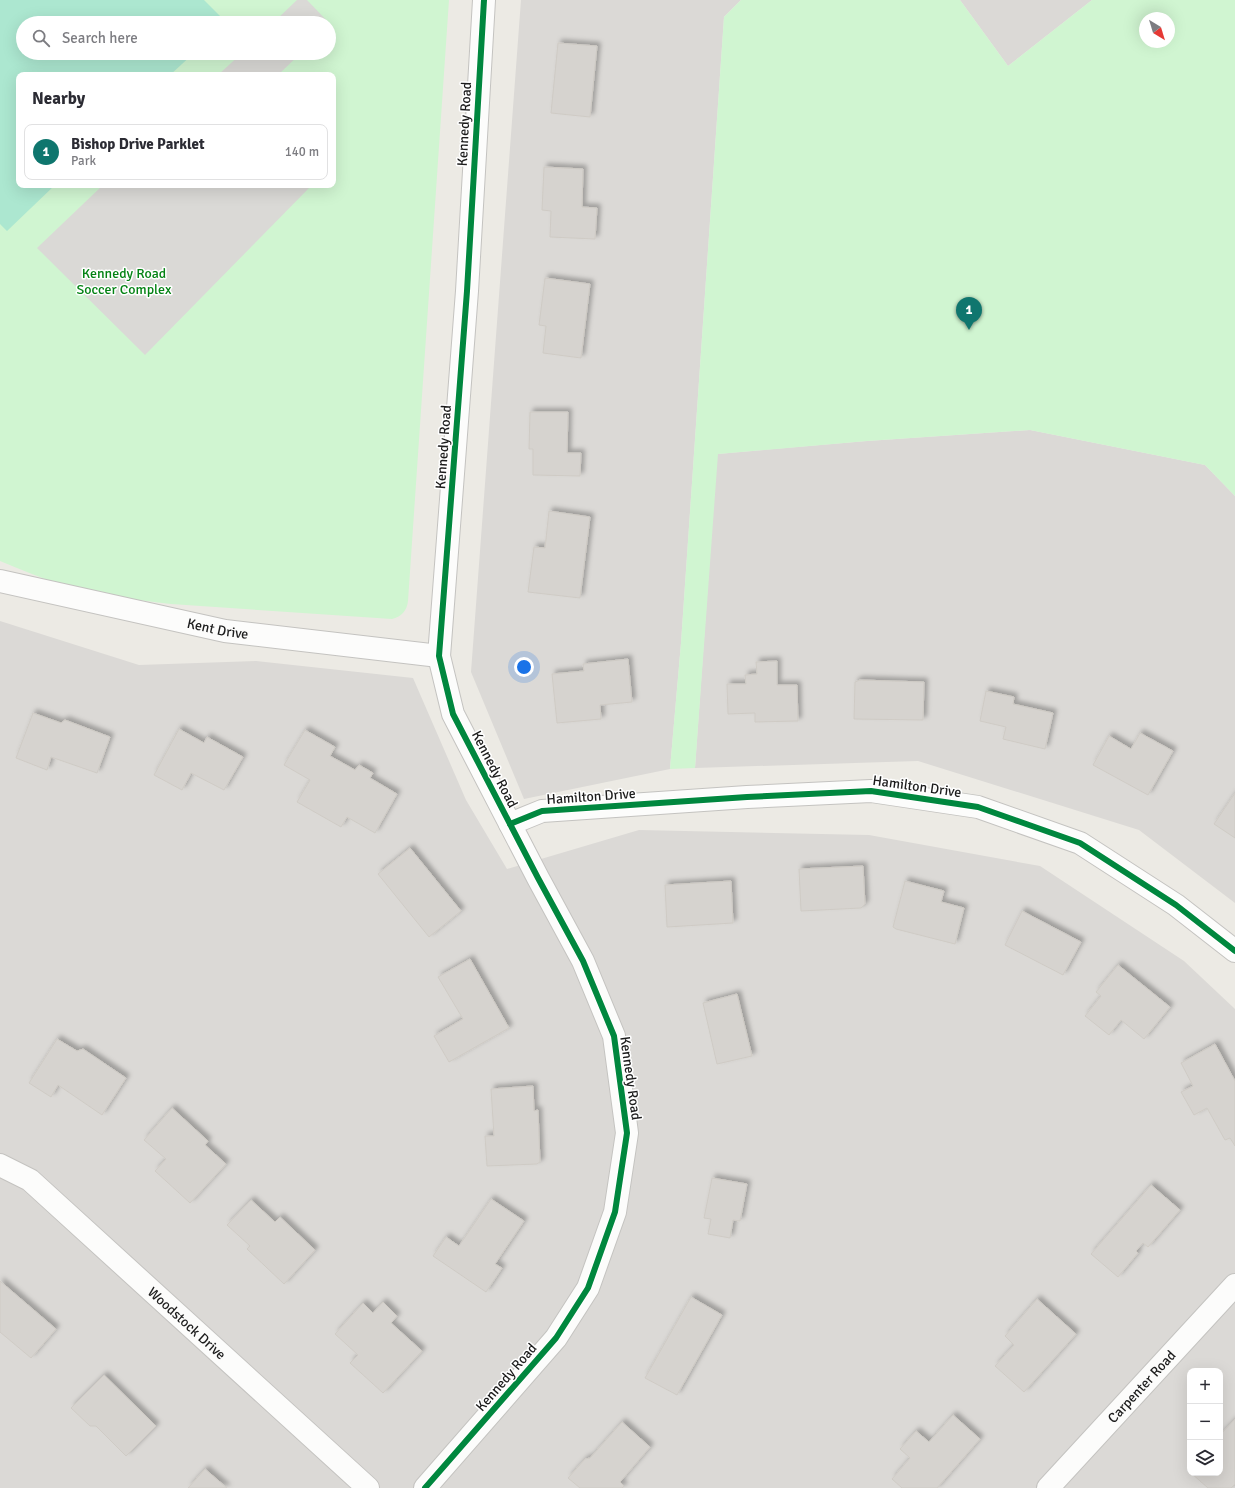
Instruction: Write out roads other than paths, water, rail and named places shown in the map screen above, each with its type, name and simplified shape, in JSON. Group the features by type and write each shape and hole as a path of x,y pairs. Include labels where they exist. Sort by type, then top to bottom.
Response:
{"street":[{"name":"Kennedy Road","path":"425,1488 556,1338 588,1288 615,1212 627,1133 614,1036 583,961 453,714 439,656 467,291 484,0"},
{"name":"Kent Drive","path":"0,581 225,631 439,656"},
{"name":"Hamilton Drive","path":"510,824 542,811 870,790 978,807 1080,843 1176,905 1235,951"},
{"name":"Woodstock Drive","path":"0,1165 30,1180 368,1488"},
{"name":"Carpenter Road","path":"1048,1488 1235,1285"}],"place":[{"name":"Bishop Drive Parklet","path":"969,330"}],"park label":[{"name":"Kennedy Road Soccer Complex","path":"124,282"}]}
